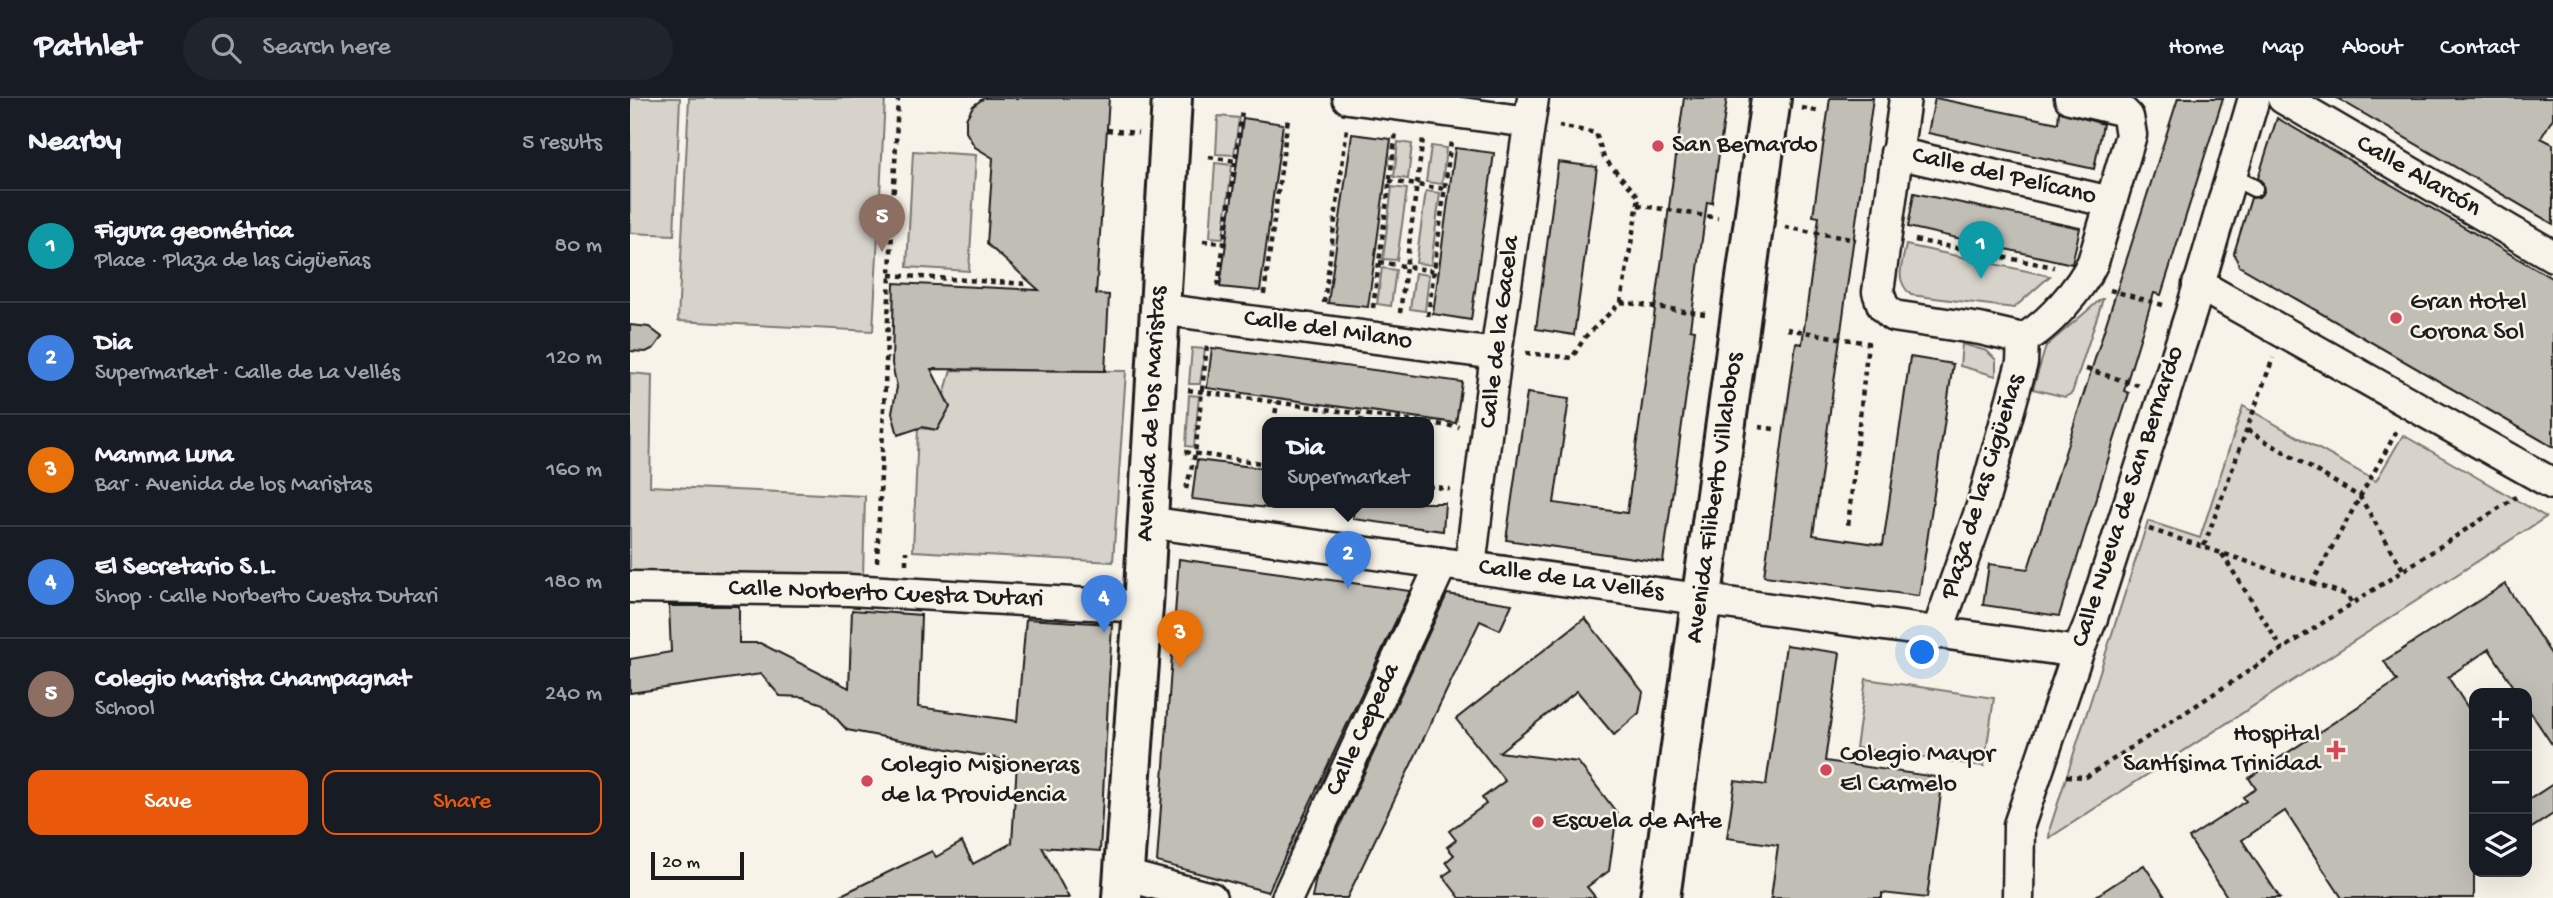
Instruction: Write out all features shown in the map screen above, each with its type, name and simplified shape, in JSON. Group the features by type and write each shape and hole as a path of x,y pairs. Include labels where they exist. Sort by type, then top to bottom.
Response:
{"main road":[{"name":"Avenida de los Maristas","path":"1123,887 1143,607 1171,98"},
{"name":"Avenida Filiberto Villalobos","path":"1660,898 1702,600 1786,103"}],"street":[{"name":"Plaza de las Cigüeñas","path":"1905,98 1878,292 1883,306 1893,316 1980,329 2023,339 2097,285"},
{"path":"2070,98 2121,110 2128,117 2131,135 2111,202 2097,285"},
{"name":"Calle Nueva de San Bernardo","path":"2018,898 2019,825 2092,618 2195,298 2243,182 2255,98"},
{"name":"Calle Alarcón","path":"2283,98 2553,256"},
{"path":"1348,112 1540,115"},
{"name":"Calle de la Gacela","path":"1456,565 1510,354 1540,115"},
{"name":"Calle del Pelícano","path":"1896,153 2111,202"},
{"path":"2195,298 2553,484"},
{"name":"Calle del Milano","path":"1159,309 1510,354"},
{"name":"Plaza de las Cigüeñas","path":"1937,633 1982,506 2022,363 2023,339"},
{"name":"Calle de La Vellés","path":"1147,522 2078,652"},
{"name":"Calle Cepeda","path":"1287,898 1456,565"},
{"name":"Calle Norberto Cuesta Dutari","path":"630,587 849,590 1143,607"},
{"path":"1123,887 1211,898"}],"path":[{"path":"888,564 876,562 898,98"},
{"path":"1786,103 1816,111"},
{"path":"1218,294 1241,111"},
{"path":"1323,307 1348,112"},
{"path":"1510,354 1573,358 1585,337 1622,302 1638,205 1639,197 1604,158 1596,133 1540,115"},
{"path":"1263,299 1288,118"},
{"path":"1107,130 1141,133"},
{"path":"1372,314 1396,132"},
{"path":"1400,317 1424,135"},
{"path":"1428,321 1451,139"},
{"path":"1209,157 1235,161"},
{"path":"1389,181 1445,189"},
{"path":"1638,205 1718,218"},
{"path":"1785,227 1885,239 2058,268"},
{"path":"1203,241 1223,243"},
{"path":"1379,262 1434,271"},
{"path":"890,275 1027,284"},
{"path":"2097,285 2195,298"},
{"path":"1622,302 1705,314"},
{"path":"1787,329 1868,344 1848,526"},
{"path":"1185,492 1195,454 1208,342"},
{"path":"2204,546 2274,354"},
{"path":"2086,369 2165,393"},
{"path":"1184,390 1384,417"},
{"path":"1275,417 1276,402"},
{"path":"1434,424 1463,428"},
{"path":"2312,583 2401,425"},
{"path":"1758,427 1774,429"},
{"path":"2247,430 2360,498 2404,571"},
{"path":"1181,451 1262,463"},
{"path":"1434,487 1455,489"},
{"path":"2061,776 2086,778 2521,492"},
{"path":"2142,527 2347,595 2353,604"},
{"path":"2221,553 2284,650"}],"shaded area":[{"path":"630,98 680,98 674,235 630,233"},
{"path":"689,98 885,98 873,331 678,321"},
{"path":"1218,116 1239,118 1234,155 1216,154"},
{"path":"1398,142 1412,144 1408,179 1394,177"},
{"path":"1431,146 1446,148 1442,184 1426,182"},
{"path":"913,151 976,155 969,271 907,267"},
{"path":"1215,163 1232,165 1223,238 1210,237"},
{"path":"1392,187 1407,189 1397,260 1383,259"},
{"path":"1426,191 1440,193 1431,265 1416,263"},
{"path":"1906,245 2050,276 2014,308 1911,295 1901,278"},
{"path":"1382,268 1396,270 1391,306 1377,304"},
{"path":"1415,273 1429,275 1425,311 1410,309"},
{"path":"2101,299 2072,393 2065,397 2033,389 2046,346"},
{"path":"1962,344 1987,351 1996,360 1996,376 1960,366"},
{"path":"1192,348 1205,349 1200,384 1189,384"},
{"path":"951,370 1126,371 1113,562 913,551 918,428 937,430 950,407 944,395"},
{"path":"630,373 652,375 650,486 865,496 863,577 630,576"},
{"path":"1189,395 1199,396 1194,447 1186,446"},
{"path":"2243,406 2376,481 2403,435 2546,517 2049,838 2148,521 2200,538"},
{"path":"1866,679 1994,698 1984,766 1856,748"}],"building":[{"path":"984,98 1109,98 1096,294 1109,295 1105,371 931,369 950,407 937,430 922,427 898,435 892,413 897,387 892,364 894,283 1039,290 987,244 993,158 975,147 966,132 966,119 973,106"},
{"path":"1684,98 1727,98 1712,203 1707,202 1690,329 1695,330 1663,562 1506,540 1527,393 1569,399 1554,503 1627,513"},
{"path":"1830,98 1873,98 1813,535 1883,545 1910,357 1953,364 1919,596 1764,576 1796,343 1802,344 1819,217 1813,216"},
{"path":"1935,98 2058,123 2059,111 2103,124 2094,169 1928,133"},
{"path":"2178,98 2223,98 2161,295 2154,293 2124,391 2129,393 2059,616 1983,605 1989,564 2028,569"},
{"path":"2337,98 2553,98 2553,118 2541,138 2553,144 2553,224"},
{"path":"1243,118 1283,124 1260,291 1220,287"},
{"path":"2277,118 2553,279 2553,447 2239,266 2234,253 2251,198 2259,197 2264,192 2263,183 2258,178"},
{"path":"1352,134 1391,139 1368,307 1328,303"},
{"path":"1455,148 1494,153 1471,320 1433,314"},
{"path":"1558,162 1597,167 1574,335 1536,329"},
{"path":"1914,193 2080,228 2072,264 1908,227"},
{"path":"630,325 649,327 662,337 654,348 646,352 630,351"},
{"path":"1212,348 1462,382 1456,423 1434,420 1434,417 1413,417 1207,388"},
{"path":"1197,460 1262,468 1262,507 1192,499"},
{"path":"1434,503 1445,503 1443,531 1353,519 1354,508 1434,508"},
{"path":"1179,559 1410,591 1268,892 1157,862"},
{"name":"Hospital Santísima Trinidad","path":"2505,584 2553,657 2553,746 2532,714 2532,688 2515,688 2489,649 2448,677 2469,709 2469,877 2474,877 2474,898 2342,898 2285,811 2242,840 2280,898 2228,898 2189,838 2246,801 2243,797 2256,789 2249,778 2397,681 2384,661"},
{"path":"1447,594 1512,604 1500,630 1480,621 1347,898 1312,898 1316,877"},
{"path":"669,606 739,606 739,643 760,643 849,688 852,610 921,615 918,707 1017,721 1026,619 1112,624 1100,851 1042,847 1069,898 835,898 932,851 936,857 962,842 973,864 1012,843 1017,762 847,730 823,704 803,697 780,696 761,674 630,693 630,659 671,652"},
{"name":"Escuela de Arte","path":"1585,618 1643,692 1639,713 1614,735 1577,691 1499,752 1578,762 1617,813 1609,871 1587,887 1596,898 1460,898 1443,876 1452,870 1446,862 1454,855 1447,847 1456,840 1449,831 1486,804 1482,798 1505,781 1456,719"},
{"name":"Colegio Mayor El Carmelo","path":"1786,645 1840,653 1825,761 1943,778 1927,898 1882,893 1882,898 1771,898 1778,845 1727,838 1735,781 1766,785"},
{"path":"2553,784 2553,814 2532,828 2532,814 2532,798"},
{"path":"2144,865 2166,898 2093,898"}],"place":[{"name":"San Bernardo","path":"1658,146"},
{"name":"Colegio Marista Champagnat","path":"882,252"},
{"name":"Figura geométrica","path":"1981,279"},
{"name":"Gran Hotel Corona Sol","path":"2396,318"},
{"name":"Dia","path":"1348,589"},
{"name":"El Secretario S.L.","path":"1104,633"},
{"name":"Mamma Luna","path":"1180,668"},
{"name":"Hospital Santísima Trinidad","path":"2336,750"},
{"name":"Colegio Mayor El Carmelo","path":"1826,770"},
{"name":"Colegio Misioneras de la Providencia","path":"867,781"},
{"name":"Escuela de Arte","path":"1538,822"}]}
